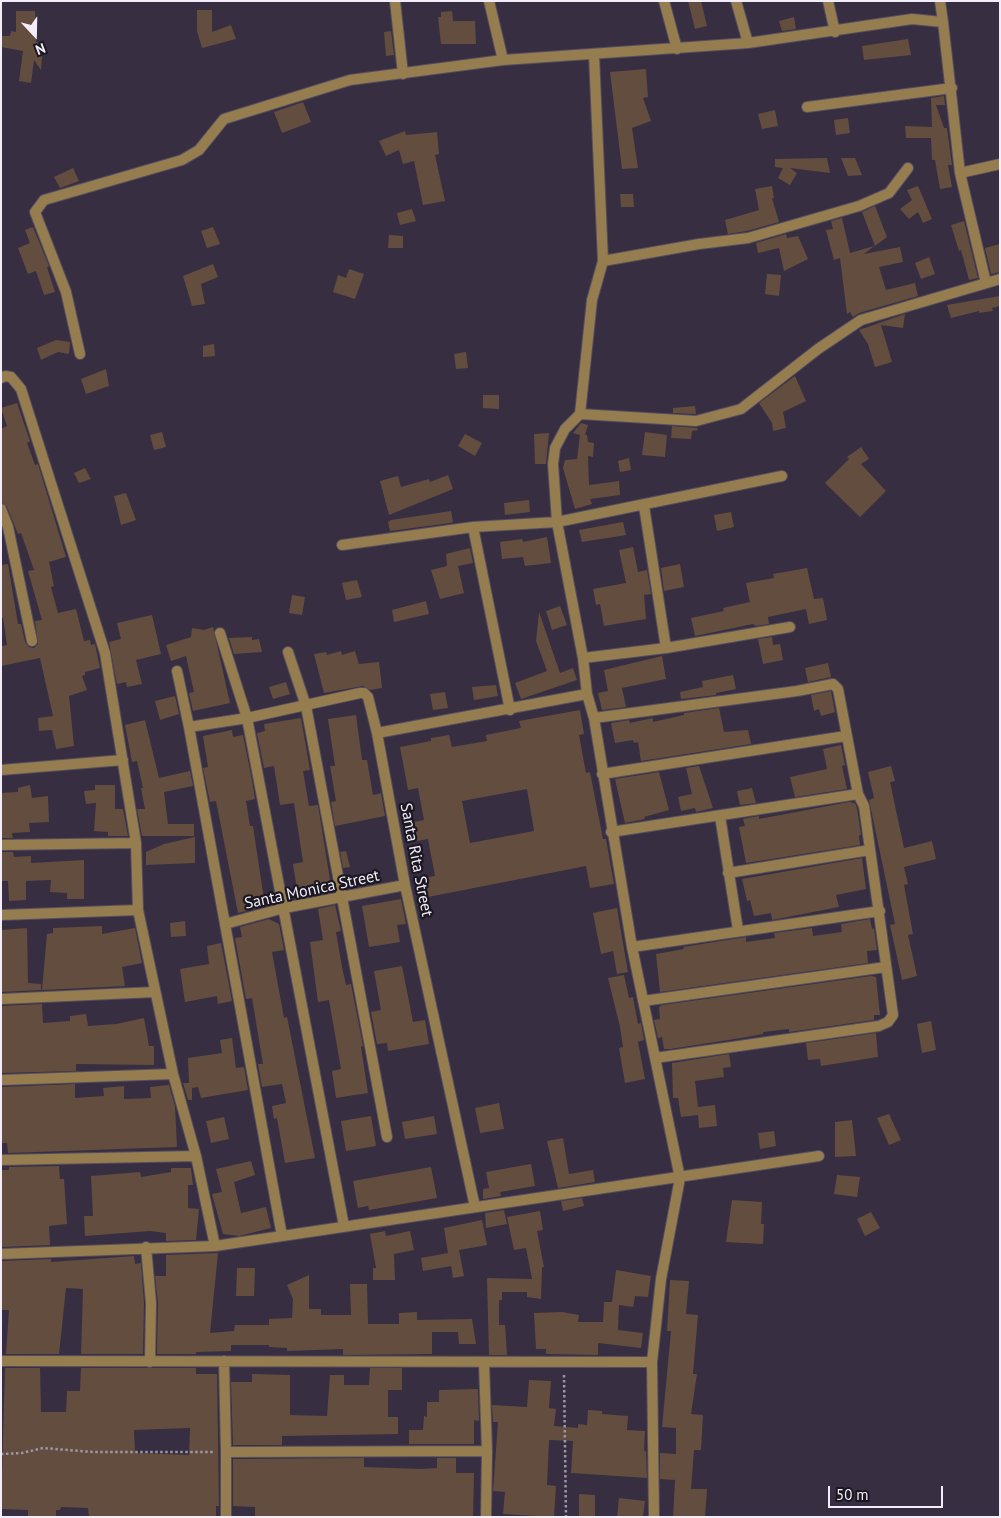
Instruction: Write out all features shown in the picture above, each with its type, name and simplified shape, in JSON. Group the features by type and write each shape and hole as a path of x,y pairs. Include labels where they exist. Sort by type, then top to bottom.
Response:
{"street":[{"path":"395,1 403,74"},
{"path":"489,1 503,60"},
{"path":"664,1 677,50"},
{"path":"736,1 748,43"},
{"path":"828,1 834,32"},
{"path":"940,1 952,88 960,173 986,283"},
{"path":"80,354 66,292 35,212 44,200 182,160 199,150 216,126 224,119 350,80 503,60 677,50 748,43 834,32 912,19 943,22"},
{"path":"594,55 603,261 592,300 580,414 565,429 555,448 553,464 557,522 587,694 594,718 611,832 632,947 680,1178 661,1279 652,1362 654,1517"},
{"path":"807,107 952,88"},
{"path":"960,173 1000,164"},
{"path":"603,261 699,244 748,238 859,206 889,193 908,168"},
{"path":"580,414 696,421 741,409 818,349 861,320 1000,279"},
{"path":"1,378 5,376 11,377 21,389 105,653 136,843 138,910 173,1074 196,1156 215,1246"},
{"path":"342,545 473,527 557,522 644,506 782,476"},
{"path":"644,506 666,648"},
{"path":"1,510 8,526 32,641"},
{"path":"473,527 510,710"},
{"path":"582,658 666,648 790,627"},
{"path":"220,632 247,718 344,1226"},
{"path":"288,652 306,706 387,1137"},
{"path":"177,671 189,727 282,1236"},
{"path":"594,718 797,691 833,684 838,689 858,794 864,806 880,910 893,1015 888,1022 879,1026 656,1058"},
{"name":"Santa Rita Street","path":"189,727 247,718 364,693 368,697 377,733 405,886 475,1207"},
{"path":"377,733 510,710 587,694"},
{"path":"602,774 846,736"},
{"path":"1,770 123,760"},
{"path":"611,832 858,794"},
{"path":"720,816 738,930"},
{"path":"1,845 136,843"},
{"path":"728,874 870,850"},
{"name":"Santa Monica Street","path":"225,924 284,908 405,886"},
{"path":"1,915 138,910"},
{"path":"632,947 880,910"},
{"path":"643,1001 886,967"},
{"path":"1,999 155,992"},
{"path":"1,1080 173,1074"},
{"path":"1,1160 196,1156"},
{"path":"1,1254 146,1247 215,1246 819,1156"},
{"path":"146,1247 151,1303 150,1362"},
{"path":"1,1361 652,1362"},
{"path":"224,1361 226,1517"},
{"path":"484,1363 487,1451 486,1517"},
{"path":"226,1452 487,1451"}],"path":[{"path":"564,1361 566,1517"},
{"path":"1,1454 22,1453 43,1448 94,1452 226,1452"}],"building":[{"path":"688,1 701,1 707,26 695,29"},
{"path":"197,10 212,10 212,32 231,25 236,39 202,48 197,31"},
{"path":"16,11 35,11 36,42 43,42 41,70 34,60 31,83 19,81 23,51 1,47 1,36 10,36 11,31 16,32"},
{"path":"452,11 453,21 475,21 476,44 441,44 438,17 441,17 441,12"},
{"path":"794,17 796,29 782,31 779,21"},
{"path":"391,31 394,55 386,56 384,32"},
{"path":"908,39 911,55 864,60 862,46"},
{"path":"646,69 648,97 643,98 651,121 632,128 638,168 622,169 610,72"},
{"path":"944,96 945,105 936,105 944,128 947,128 952,165 948,165 952,187 940,189 935,160 932,160 931,138 906,138 905,126 932,127 931,98"},
{"path":"303,102 311,122 282,133 274,112"},
{"path":"775,110 778,126 762,129 758,114"},
{"path":"848,118 850,133 836,135 834,120"},
{"path":"405,131 406,135 437,132 439,154 435,155 445,201 423,205 414,161 403,164 399,150 386,156 379,141"},
{"path":"827,158 830,173 790,168 797,173 790,185 778,178 783,168 775,167 775,159"},
{"path":"841,158 855,158 862,175 848,176"},
{"path":"73,168 79,181 60,188 54,177"},
{"path":"772,186 774,198 772,198 779,222 728,234 725,220 759,210 755,189"},
{"path":"918,186 932,219 923,223 918,212 909,219 900,209 912,200 907,190"},
{"path":"620,194 633,194 634,207 621,207"},
{"path":"875,206 887,237 875,246 862,212"},
{"path":"412,209 416,221 400,225 397,213"},
{"path":"842,218 850,253 874,246 864,254 900,247 903,262 879,267 886,290 915,283 918,296 859,313 853,317 850,312 847,314 840,258 834,260 826,230 833,229 831,221"},
{"path":"964,221 978,278 969,280 961,250 959,251 951,225"},
{"path":"33,227 49,266 47,267 55,292 44,295 36,271 28,274 18,248 30,243 25,230"},
{"path":"213,227 220,244 207,248 201,231"},
{"path":"786,234 787,238 798,236 808,259 784,271 779,248 758,253 756,243"},
{"path":"389,235 403,236 403,248 388,248"},
{"path":"1000,244 1000,272 991,274 985,248"},
{"path":"929,257 935,274 921,279 915,263"},
{"path":"213,264 218,277 201,284 205,304 192,306 183,276"},
{"path":"349,269 364,274 355,299 333,292 338,275 346,278"},
{"path":"767,274 781,275 779,296 765,294"},
{"path":"1000,296 1000,306 992,308 993,311 979,313 979,311 951,318 947,305"},
{"path":"905,314 903,328 881,325 892,362 875,367 868,344 859,330"},
{"path":"56,340 70,342 69,354 58,352 41,360 37,348"},
{"path":"214,344 215,356 203,357 203,346"},
{"path":"466,352 468,368 456,369 454,354"},
{"path":"106,369 109,386 86,394 81,379"},
{"path":"795,376 806,401 783,412 786,428 773,431 772,423 759,403"},
{"path":"483,395 499,395 499,409 483,408"},
{"path":"17,403 30,441 27,443 35,465 38,464 66,557 49,562 54,586 51,587 58,613 76,609 84,641 90,640 91,645 95,644 100,668 85,672 85,675 82,676 87,690 69,696 74,746 56,749 52,730 39,731 38,718 53,716 40,658 1,666 1,646 7,645 3,618 1,618 1,565 8,564 18,624 21,624 25,642 29,647 34,648 38,644 35,621 42,620 28,571 34,570 21,533 18,534 7,507 1,502 1,429 7,426 1,408"},
{"path":"695,406 696,414 673,413 673,408"},
{"path":"581,423 588,425 585,435 587,435 588,442 594,443 593,457 588,456 589,485 619,481 620,495 590,499 592,504 575,509 563,468 565,460 577,459 580,435 573,433"},
{"path":"672,426 697,428 698,430 692,431 691,439 671,438"},
{"path":"162,432 166,447 154,450 150,435"},
{"path":"645,432 667,435 665,457 642,455"},
{"path":"549,433 546,464 535,464 534,434"},
{"path":"465,434 482,443 475,456 458,446"},
{"path":"861,447 869,459 861,464 886,491 860,517 825,483 849,459 847,457"},
{"path":"629,458 631,470 620,472 618,461"},
{"path":"85,468 91,479 79,483 74,473"},
{"path":"448,475 453,489 389,515 380,481 398,476 401,487 429,479 430,482"},
{"path":"126,493 136,520 121,525 114,496"},
{"path":"529,500 530,512 505,515 504,503"},
{"path":"451,511 453,522 450,523 390,531 388,522 391,520"},
{"path":"731,512 734,527 717,531 714,515"},
{"path":"623,522 626,535 582,542 579,530"},
{"path":"547,537 551,563 525,566 523,557 502,559 500,542 522,539 523,542"},
{"path":"633,547 638,572 647,570 651,594 644,595 646,619 604,626 600,604 596,605 593,589 626,583 619,550"},
{"path":"470,548 473,563 458,566 464,593 440,599 431,570 447,566 446,554"},
{"path":"680,564 684,587 664,591 661,568"},
{"path":"807,568 814,599 823,598 827,620 809,624 806,609 768,617 769,624 756,626 753,624 695,636 691,618 724,611 723,608 750,602 746,583 774,578 773,574"},
{"path":"357,580 362,597 346,600 342,583"},
{"path":"292,595 305,597 302,615 289,613"},
{"path":"426,601 429,614 394,622 392,610"},
{"path":"560,606 567,625 552,630 546,611"},
{"path":"539,612 560,673 573,668 577,680 521,699 515,683 547,671 536,641"},
{"path":"152,615 161,654 136,660 142,684 127,687 126,682 117,684 109,642 121,639 117,623"},
{"path":"213,627 230,703 193,711 189,693 194,692 186,656 171,661 166,645 191,637 192,628 204,630"},
{"path":"252,637 252,640 259,639 262,652 234,654 229,638"},
{"path":"772,637 773,645 780,644 783,660 763,664 758,639"},
{"path":"341,651 342,655 355,651 359,664 379,662 382,688 370,690 363,686 324,693 314,654 326,652 327,655"},
{"path":"662,656 666,679 622,688 626,707 602,710 598,693 608,691 604,670"},
{"path":"828,663 831,677 808,682 805,668"},
{"path":"733,675 736,689 716,693 716,695 681,699 680,692 703,687 702,681"},
{"path":"286,682 290,694 273,699 269,687"},
{"path":"496,685 498,696 474,700 472,687"},
{"path":"831,691 835,712 821,716 819,709 814,711 811,695"},
{"path":"445,692 448,708 433,710 430,694"},
{"path":"175,696 179,714 160,720 155,701"},
{"path":"719,708 724,732 748,730 751,744 641,761 638,742 634,743 633,740 615,743 611,723 629,720 630,723 653,718 653,722 684,715 684,713"},
{"path":"580,710 584,734 579,735 586,773 590,772 603,839 606,839 614,884 590,888 586,866 428,897 424,878 435,876 428,839 417,841 414,822 424,820 418,788 408,790 400,747 431,741 431,738 449,735 452,747 487,741 486,735 521,728 519,721","holes":["527,789 534,831 470,843 462,801"]},
{"path":"356,715 362,760 367,760 373,795 381,793 385,816 335,826 331,802 336,801 330,766 335,766 328,719"},
{"path":"301,718 310,770 303,771 309,806 318,805 332,892 298,896 293,864 303,862 294,803 280,805 274,766 264,768 257,733 265,731 264,724"},
{"path":"145,720 159,778 190,771 193,786 164,792 168,824 194,824 194,836 142,836 137,809 145,809 141,788 143,788 137,761 132,762 125,725"},
{"path":"232,730 233,737 243,735 252,780 255,799 246,801 250,826 253,826 265,906 238,913 216,801 210,802 203,768 208,767 203,736"},
{"path":"841,745 845,765 842,766 847,789 795,797 790,777 827,769 823,749"},
{"path":"699,766 713,808 696,812 695,808 681,811 678,797 692,794 686,768"},
{"path":"891,766 895,781 890,782 904,848 932,841 936,859 904,867 908,884 904,885 913,934 908,935 917,976 902,980 890,925 895,924 869,800 874,798 868,772"},
{"path":"659,772 669,810 644,817 645,819 625,823 615,779"},
{"path":"30,785 32,798 48,796 49,822 29,823 30,832 12,833 13,838 1,838 1,793 18,792 18,788"},
{"path":"95,785 115,785 115,809 123,809 128,836 108,836 108,832 94,831 96,803 86,804 84,791 95,790"},
{"path":"752,788 756,803 740,805 737,791"},
{"path":"849,802 855,803 857,808 861,835 859,835 860,845 746,863 739,827 745,826 743,819 759,816 759,819"},
{"path":"195,837 195,863 146,865 146,852 164,844"},
{"path":"346,851 350,867 343,868 340,852"},
{"path":"1,852 13,852 14,857 31,856 31,863 84,860 84,899 67,899 67,893 50,892 51,880 26,881 26,900 9,901 8,881 1,881"},
{"path":"862,858 866,889 836,895 839,907 772,920 771,913 754,916 750,900 747,901 742,879"},
{"path":"401,899 406,924 397,925 400,942 369,947 362,906"},
{"path":"335,905 341,931 336,932 342,967 346,985 351,984 363,1046 361,1047 368,1093 336,1098 332,1071 341,1069 329,1000 318,1002 310,942 323,940 318,909"},
{"path":"617,908 628,972 617,974 613,951 601,954 593,913"},
{"path":"269,919 279,924 284,950 272,952 284,1018 287,1017 315,1158 285,1163 277,1118 274,1119 272,1106 286,1103 282,1084 262,1087 258,1064 263,1064 252,998 246,999 235,938 242,937 240,927"},
{"path":"870,919 872,929 874,928 877,950 867,951 868,963 660,992 656,954 684,949 683,947 746,937 746,942 775,938 774,933 812,928 813,936 842,932 841,924"},
{"path":"185,921 186,936 171,937 170,923"},
{"path":"102,926 102,934 135,928 142,963 122,967 125,986 42,990 47,934 53,933 53,928"},
{"path":"27,928 28,983 41,984 41,990 1,992 1,930"},
{"path":"221,943 232,1001 218,1004 217,996 185,1002 180,969 209,964 207,946"},
{"path":"402,966 413,1022 425,1020 429,1044 388,1051 387,1043 377,1044 371,1012 381,1010 374,971"},
{"path":"624,975 629,998 633,997 638,1024 641,1023 644,1040 638,1042 645,1079 625,1083 619,1048 623,1047 620,1027 608,978"},
{"path":"871,976 876,977 880,1015 874,1015 874,1020 789,1032 789,1029 763,1032 763,1034 670,1049 664,1049 662,1037 658,1038 654,1020 660,1019 659,1007 662,1005"},
{"path":"42,1004 43,1023 70,1021 70,1016 86,1014 88,1026 116,1024 144,1018 149,1046 154,1046 154,1065 76,1064 76,1071 1,1073 1,1006"},
{"path":"931,1021 936,1050 922,1053 917,1024"},
{"path":"876,1033 878,1057 821,1066 820,1059 808,1060 806,1043"},
{"path":"232,1038 236,1068 244,1067 248,1090 201,1098 198,1087 192,1088 192,1100 188,1100 183,1083 189,1083 188,1058 222,1053 220,1040"},
{"path":"729,1054 731,1067 723,1068 724,1077 695,1081 698,1107 715,1105 717,1126 699,1128 698,1115 681,1117 678,1098 673,1098 672,1063"},
{"path":"75,1084 75,1098 104,1096 103,1088 124,1086 124,1099 151,1098 150,1087 169,1085 175,1106 177,1147 8,1153 7,1143 1,1143 1,1087"},
{"path":"499,1103 504,1129 480,1133 475,1108"},
{"path":"889,1114 901,1140 889,1145 877,1118"},
{"path":"371,1116 376,1146 346,1151 341,1121"},
{"path":"434,1116 437,1134 405,1139 402,1122"},
{"path":"224,1117 229,1139 211,1143 206,1121"},
{"path":"852,1120 856,1156 835,1157 835,1122"},
{"path":"774,1131 776,1146 760,1149 758,1133"},
{"path":"563,1138 569,1174 593,1170 595,1182 558,1188 547,1141"},
{"path":"251,1161 255,1175 234,1182 241,1213 266,1207 271,1228 239,1236 223,1234 212,1194 222,1192 216,1169"},
{"path":"531,1164 535,1186 500,1192 501,1196 483,1199 483,1189 489,1188 486,1172"},
{"path":"59,1166 60,1179 64,1179 67,1224 49,1226 50,1245 1,1247 1,1170 9,1170 9,1167"},
{"path":"431,1167 437,1198 369,1210 368,1206 358,1208 353,1181"},
{"path":"171,1168 191,1168 193,1185 188,1185 188,1208 199,1209 196,1240 166,1241 166,1233 150,1231 85,1236 84,1216 93,1216 91,1176 140,1172 141,1177 171,1172"},
{"path":"837,1175 860,1177 857,1197 834,1194"},
{"path":"582,1198 584,1206 563,1211 561,1201"},
{"path":"732,1200 762,1202 761,1224 764,1224 763,1244 726,1242"},
{"path":"504,1210 507,1224 486,1228 485,1213"},
{"path":"540,1211 543,1230 537,1231 544,1267 542,1267 541,1299 527,1297 527,1292 502,1292 502,1300 499,1300 499,1325 505,1325 507,1355 489,1355 487,1278 532,1279 526,1248 514,1250 507,1217"},
{"path":"871,1212 880,1228 865,1236 857,1219"},
{"path":"482,1220 487,1245 459,1250 464,1276 453,1278 451,1266 423,1271 421,1258 448,1253 444,1228"},
{"path":"385,1231 386,1236 410,1231 414,1250 394,1254 395,1280 373,1280 373,1268 376,1268 370,1234"},
{"path":"218,1253 210,1333 234,1331 235,1325 269,1325 269,1319 292,1318 293,1299 287,1285 309,1275 309,1309 321,1309 321,1315 351,1315 350,1284 367,1284 368,1324 399,1324 399,1313 417,1312 417,1320 472,1319 476,1344 459,1344 458,1332 432,1332 432,1354 343,1355 343,1349 287,1351 287,1348 269,1347 269,1345 231,1345 231,1351 196,1352 196,1354 157,1354 158,1303 155,1276 166,1276 166,1255"},
{"path":"134,1256 135,1264 141,1263 144,1303 143,1354 81,1354 83,1289 66,1288 59,1354 6,1354 9,1310 1,1310 1,1261 51,1259 51,1262"},
{"path":"237,1268 255,1268 254,1296 236,1296"},
{"path":"616,1270 651,1276 648,1297 635,1296 633,1307 619,1305 618,1330 643,1333 641,1348 598,1343 598,1355 546,1354 546,1349 536,1349 534,1313 562,1312 579,1315 578,1322 603,1322 604,1302 612,1302"},
{"path":"670,1280 689,1281 686,1314 698,1315 693,1374 697,1374 691,1414 703,1415 701,1450 694,1450 691,1489 707,1489 705,1517 673,1517 675,1480 660,1479 660,1453 676,1454 676,1428 662,1427 671,1331 667,1331"},
{"path":"5,1368 40,1368 41,1412 66,1412 67,1391 80,1391 81,1368 196,1368 196,1374 217,1374 219,1506 216,1506 216,1516 89,1517 88,1508 61,1507 60,1510 56,1510 56,1517 28,1517 28,1510 1,1509","holes":["190,1428 189,1455 135,1453 134,1430"]},
{"path":"370,1368 402,1368 402,1390 388,1390 388,1417 398,1417 398,1434 282,1436 282,1445 233,1445 231,1382 252,1382 252,1374 290,1375 290,1415 327,1416 330,1375 344,1375 344,1385 369,1385"},
{"path":"529,1380 551,1381 549,1408 556,1409 554,1426 578,1428 578,1424 587,1425 588,1410 602,1411 602,1414 628,1416 627,1430 645,1431 644,1450 646,1452 647,1478 571,1473 573,1441 549,1440 547,1485 556,1486 554,1517 503,1514 505,1492 493,1491 498,1422 493,1422 492,1405 527,1407"},
{"path":"478,1389 479,1421 474,1420 474,1444 409,1444 409,1430 423,1430 424,1416 427,1417 427,1402 439,1402 439,1390"},
{"path":"364,1458 364,1467 421,1469 437,1468 437,1458 456,1458 456,1473 474,1473 473,1517 255,1517 255,1507 233,1506 233,1459"},
{"path":"579,1494 595,1495 595,1517 579,1517"},
{"path":"619,1498 645,1501 643,1517 617,1517"}]}
